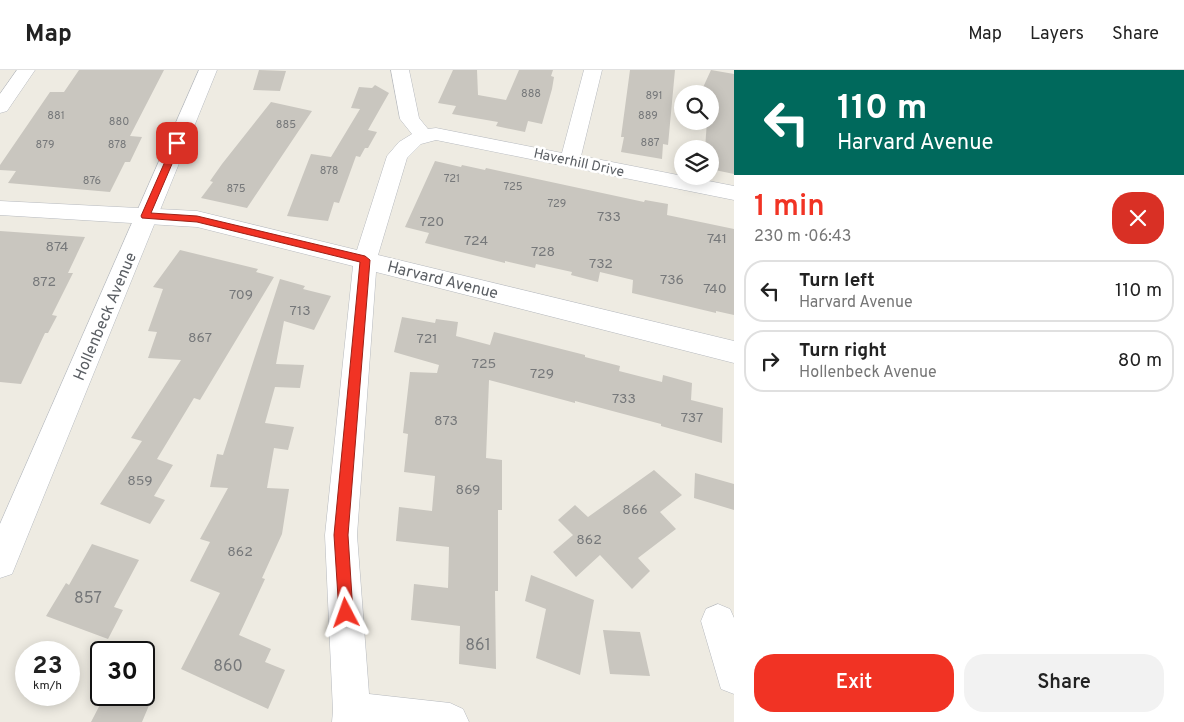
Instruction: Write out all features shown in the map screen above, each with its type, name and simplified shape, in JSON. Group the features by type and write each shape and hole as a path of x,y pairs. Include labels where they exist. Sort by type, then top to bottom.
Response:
{"street":[{"path":"0,107 26,70"},
{"name":"Hollenbeck Avenue","path":"0,562 208,70"},
{"path":"400,70 410,119 423,135 408,143 397,156 365,260 341,535 352,716 450,722"},
{"path":"570,160 593,70"},
{"name":"Haverhill Drive","path":"423,135 449,135 734,194"},
{"name":"Harvard Avenue","path":"0,208 197,219 734,352"},
{"path":"718,621 734,676"}],"building":[{"path":"79,70 164,70 130,136 142,137 130,162 125,162 110,192 8,183 16,171 0,170 0,165 50,92 64,92"},
{"path":"259,70 286,71 280,91 253,90"},
{"path":"453,70 477,70 478,95 506,100 519,70 553,70 551,76 554,77 552,89 542,124 528,121 525,132 496,126 498,122 452,114 456,106 438,103"},
{"path":"630,70 675,70 668,145 663,144 662,159 621,152 624,137 621,137"},
{"path":"711,70 734,74 734,174 719,171 719,140 706,140 706,130 719,130 719,85 704,85"},
{"path":"375,85 389,93 368,130 377,132 368,148 365,148 360,157 356,156 339,203 334,202 328,221 287,216 311,154 331,157 360,109 351,108 359,87 372,88"},
{"path":"271,102 312,111 247,208 201,198 213,182 210,181 222,164"},
{"path":"435,161 461,167 462,165 485,170 486,168 644,202 645,200 668,204 667,215 734,229 734,315 716,311 716,313 632,293 633,280 600,272 598,282 571,275 572,272 536,264 535,268 505,261 505,263 425,243 429,233 405,227"},
{"path":"0,231 85,237 68,273 73,273 52,315 57,316 48,333 45,333 21,384 0,382"},
{"path":"180,250 258,269 256,272 274,277 200,400 194,398 157,459 173,465 154,496 165,500 150,524 100,504 142,441 131,438 181,360 148,358 157,332 148,331 163,289 153,287"},
{"path":"280,279 305,286 303,289 331,296 314,330 284,321 276,364 304,365 300,388 275,387 265,423 294,427 288,450 274,448 267,488 289,489 282,534 262,578 265,579 239,635 271,649 265,662 285,670 268,709 181,669 220,593 190,581 210,542 200,539 228,488 210,487 217,454 223,455"},
{"path":"402,317 435,323 436,319 458,322 456,336 490,345 494,332 585,355 585,357 620,366 619,371 662,382 663,375 692,383 691,400 723,408 722,443 661,426 661,424 489,380 486,458 502,460 502,510 498,510 498,591 495,591 496,669 459,664 460,626 411,620 414,584 448,588 449,547 396,541 399,507 432,511 435,476 404,472 408,434 403,433 410,372 437,373 439,365 394,352"},
{"path":"654,470 682,495 660,512 676,529 638,558 650,571 632,589 600,555 576,577 553,552 573,535 558,520 575,505 588,517"},
{"path":"695,473 734,484 734,510 694,498"},
{"path":"92,544 139,560 114,607 123,610 108,639 46,616 66,583 69,585"},
{"path":"531,575 594,600 580,675 536,658 546,609 525,601"},
{"path":"603,630 640,632 650,676 610,674"},
{"path":"99,706 149,706 142,722 91,722"}],"route":[{"path":"177,143 146,216 197,219 365,260 341,535 346,613"}]}
